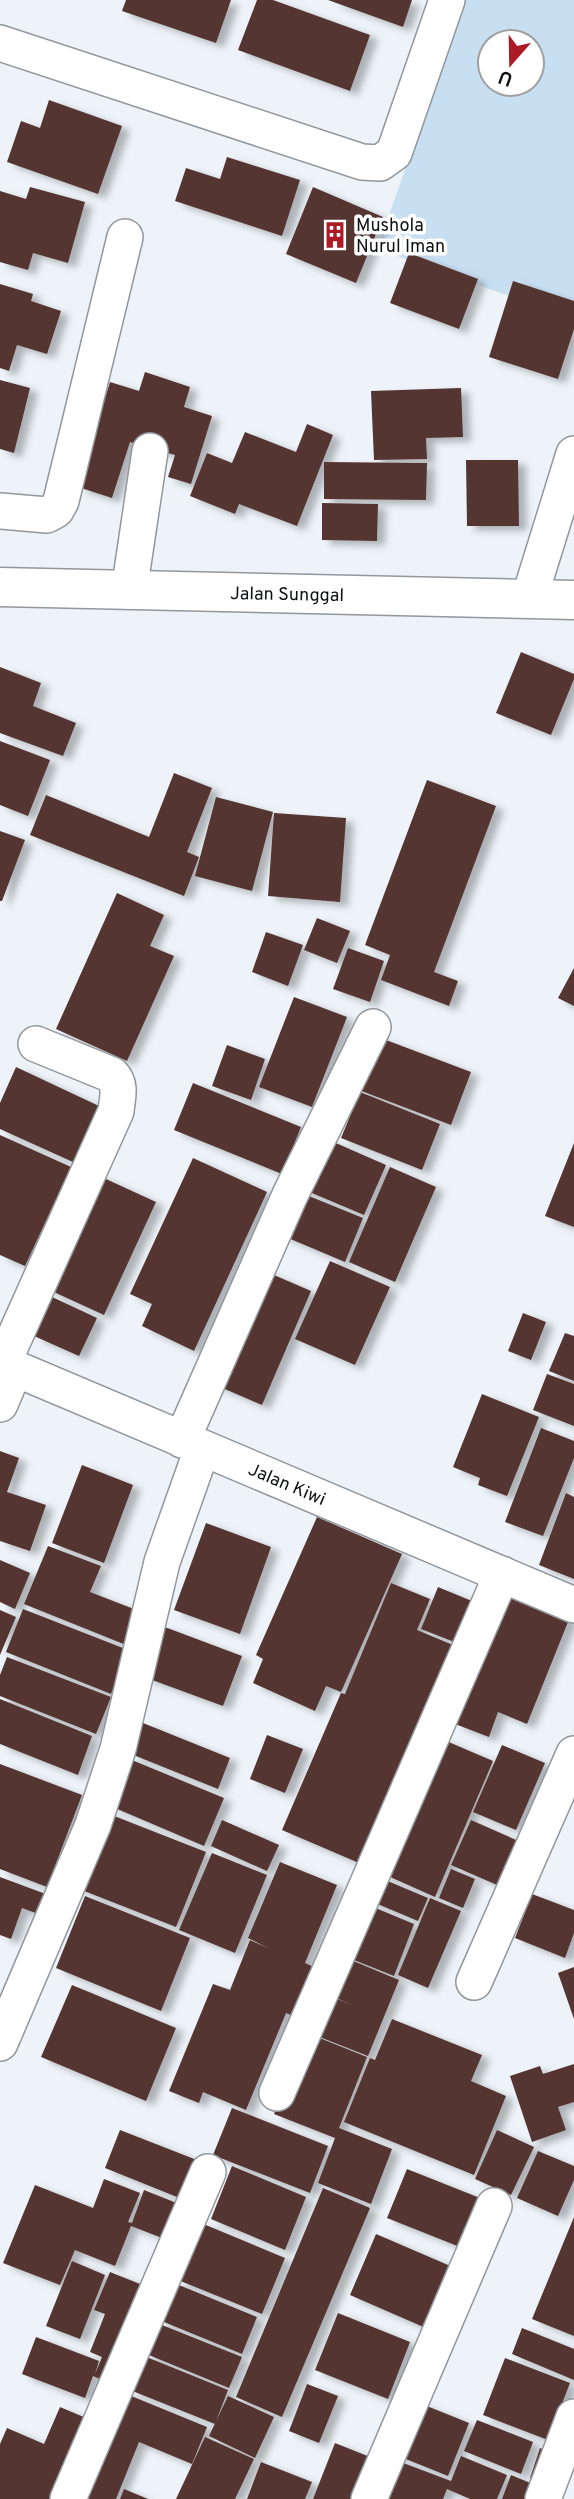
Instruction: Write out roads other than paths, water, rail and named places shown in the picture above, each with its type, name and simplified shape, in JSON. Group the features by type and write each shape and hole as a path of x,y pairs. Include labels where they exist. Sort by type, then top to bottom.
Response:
{"main road":[{"name":"Jalan Sunggal","path":"0,587 574,600"}],"street":[{"path":"0,43 362,162 380,163 394,153 447,0"},
{"path":"0,511 47,514 56,510 61,500 125,237"},
{"path":"129,591 149,451"},
{"path":"529,599 574,454"},
{"path":"0,2043 93,1825 118,1749 192,1445 290,1195 373,1027"},
{"path":"0,1404 6,1365 116,1111 118,1096 118,1084 112,1075 36,1044"},
{"name":"Jalan Kiwi","path":"6,1365 574,1604"},
{"path":"277,2093 502,1574"},
{"path":"474,1982 574,1754"},
{"path":"68,2499 208,2172"},
{"path":"369,2499 494,2206"},
{"path":"543,2499 574,2417"}],"place":[{"name":"Mushola Nurul Iman","path":"335,235"}]}
